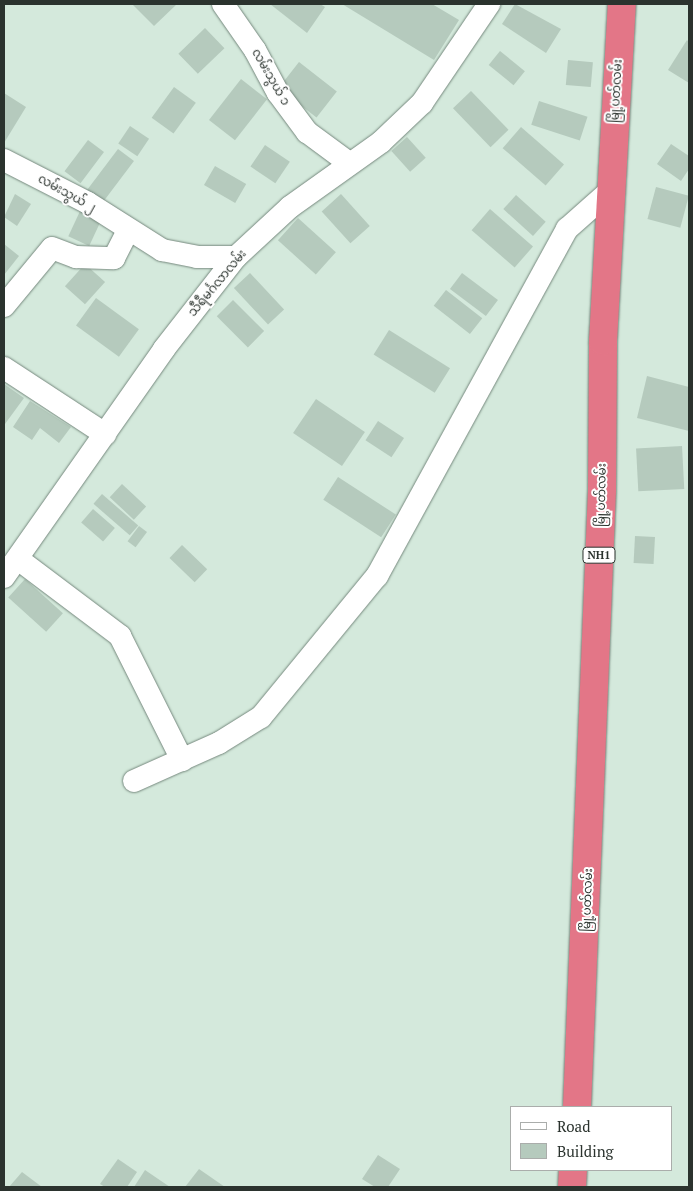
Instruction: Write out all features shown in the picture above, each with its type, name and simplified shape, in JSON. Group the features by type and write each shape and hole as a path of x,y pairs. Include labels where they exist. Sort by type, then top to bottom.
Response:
{"highway":[{"name":"မြို့ပတ်လမ်း","path":"576,1106 611,190 622,4"},
{"path":"572,1187 573,1171"}],"street":[{"name":"လမ်းသွယ် ၁","path":"223,4 250,42 278,94 307,132 349,163"},
{"name":"သီရီမင်္ဂလာလမ်း","path":"4,578 164,349 236,257 290,207 349,163 381,142 422,103 489,4"},
{"name":"လမ်းသွယ် ၂","path":"4,160 162,250 197,257 236,257"},
{"path":"134,782 182,760 261,717 377,576 567,229 611,190"},
{"path":"4,306 52,248 76,257 114,258 128,230"},
{"path":"4,368 105,434"},
{"path":"18,559 120,636 182,760"}],"building":[{"path":"132,4 177,4 154,26"},
{"path":"270,4 320,4 325,7 307,33"},
{"path":"342,4 432,4 459,20 434,60"},
{"path":"515,4 561,29 546,53 502,24"},
{"path":"205,28 224,48 198,74 178,54"},
{"path":"687,40 689,42 689,83 668,70"},
{"path":"500,51 525,71 514,85 489,65"},
{"path":"568,60 593,62 591,87 566,85"},
{"path":"299,62 337,92 317,118 279,88"},
{"path":"241,79 267,99 235,140 209,120"},
{"path":"174,87 196,103 174,134 152,118"},
{"path":"471,91 509,130 491,147 453,108"},
{"path":"4,93 26,107 4,143"},
{"path":"539,101 588,117 580,141 531,125"},
{"path":"130,126 149,139 137,156 118,143"},
{"path":"521,127 564,164 546,186 503,148"},
{"path":"407,137 426,158 410,172 391,151"},
{"path":"88,140 104,152 81,183 65,171"},
{"path":"671,144 689,156 689,169 681,181 657,164"},
{"path":"265,145 290,162 275,183 250,167"},
{"path":"118,149 134,161 102,203 86,191"},
{"path":"215,166 246,184 235,203 204,185"},
{"path":"656,187 689,196 680,228 647,219"},
{"path":"15,194 31,204 17,226 4,217"},
{"path":"341,194 370,226 350,243 322,211"},
{"path":"516,195 546,222 533,236 503,209"},
{"path":"81,209 102,219 89,246 68,236"},
{"path":"490,209 533,246 515,268 472,230"},
{"path":"298,218 336,252 316,274 278,240"},
{"path":"4,244 19,256 4,275"},
{"path":"85,264 105,282 85,304 65,286"},
{"path":"250,273 284,310 268,325 234,288"},
{"path":"462,273 498,300 486,316 450,289"},
{"path":"446,290 482,318 470,334 434,306"},
{"path":"96,298 139,329 119,357 76,326"},
{"path":"233,300 264,331 248,347 217,316"},
{"path":"389,330 450,368 435,393 374,355"},
{"path":"647,376 689,387 689,431 637,418"},
{"path":"4,384 24,398 5,424 4,423"},
{"path":"316,399 365,432 342,466 293,433"},
{"path":"30,401 71,427 59,443 40,428 32,440 13,427"},
{"path":"378,421 404,438 391,457 365,440"},
{"path":"682,446 684,489 638,491 636,448"},
{"path":"338,477 396,515 381,537 323,500"},
{"path":"122,484 146,507 134,520 110,497"},
{"path":"102,494 138,525 130,535 93,504"},
{"path":"93,509 115,528 103,542 81,523"},
{"path":"139,526 147,532 136,547 128,541"},
{"path":"635,536 655,537 654,564 634,563"},
{"path":"182,545 207,569 195,582 169,558"},
{"path":"25,579 63,613 46,632 8,598"},
{"path":"378,1155 400,1169 388,1187 375,1187 362,1179"},
{"path":"118,1159 137,1172 127,1187 105,1187 100,1184"},
{"path":"199,1169 225,1187 185,1187"},
{"path":"145,1170 170,1187 134,1187"},
{"path":"22,1172 42,1187 9,1187"}]}
